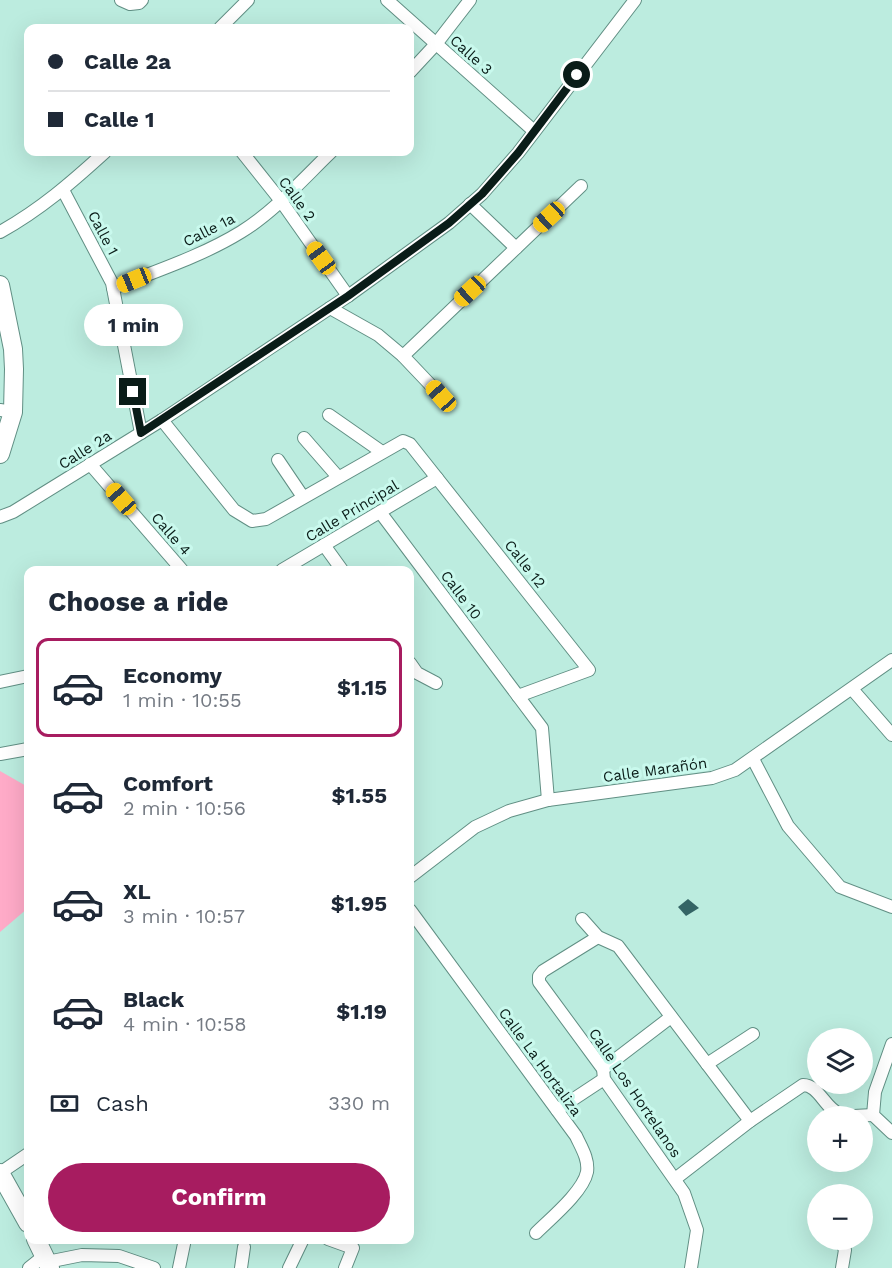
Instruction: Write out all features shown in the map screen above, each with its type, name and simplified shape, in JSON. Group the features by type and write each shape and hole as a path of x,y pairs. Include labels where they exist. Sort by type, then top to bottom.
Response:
{"main road":[{"path":"0,285 13,349 0,454"},
{"path":"0,1173 24,1216"}],"street":[{"path":"121,0 139,3 141,0"},
{"path":"224,24 248,0"},
{"name":"Calle 3","path":"387,0 414,24"},
{"path":"414,68 436,44 470,0"},
{"name":"Calle 2a","path":"0,517 13,512 162,420 348,296 449,223 518,153 635,0"},
{"name":"Calle 3","path":"414,24 534,131"},
{"path":"0,232 63,190 101,156"},
{"name":"Calle 2","path":"245,156 281,201 348,296"},
{"name":"Calle 1a","path":"113,288 194,256 242,232 281,201 327,156"},
{"path":"403,356 581,186"},
{"name":"Calle 1","path":"63,190 113,288 141,433"},
{"path":"470,204 516,248"},
{"path":"330,308 378,335 403,356 441,396"},
{"path":"162,420 234,510 252,521 266,519 382,452 329,415"},
{"path":"304,438 338,477"},
{"name":"Calle 12","path":"382,452 403,441 410,444 589,670 518,696"},
{"path":"278,460 303,497"},
{"name":"Calle 4","path":"90,464 179,566"},
{"name":"Calle Principal","path":"289,566 437,478"},
{"name":"Calle 10","path":"380,512 542,728 548,800"},
{"path":"324,545 339,566"},
{"name":"Calle Marañón","path":"414,874 475,827 509,811 548,800 712,778 735,770 892,660"},
{"path":"414,669 417,673 436,683"},
{"path":"0,682 24,677"},
{"path":"852,689 892,735"},
{"path":"0,754 24,750"},
{"path":"753,759 788,826 840,887 892,907"},
{"name":"Calle La Hortaliza","path":"414,915 576,1136 586,1159 586,1173 578,1189 536,1233"},
{"path":"582,919 598,937 618,946 750,1121"},
{"name":"Calle Los Hortelanos","path":"598,937 543,971 539,976 539,982 684,1193 698,1230 691,1268"},
{"path":"557,1110 671,1017"},
{"path":"707,1064 753,1034"},
{"path":"892,1044 875,1092 873,1115 892,1132"},
{"path":"675,1179 750,1121 803,1085 811,1087 829,1106"},
{"path":"0,1173 24,1157"},
{"path":"179,1268 184,1244"},
{"path":"289,1268 301,1244"},
{"path":"342,1244 353,1248 345,1268"},
{"path":"241,1268 244,1247"},
{"path":"842,1268 845,1250"},
{"path":"29,1268 44,1256 82,1255 119,1256 154,1268"}],"shaded area":[{"path":"0,771 24,785 24,911 0,932"}],"building":[{"path":"688,899 699,908 686,916 678,907"}],"route":[{"path":"133,392 141,433 365,284 449,223 482,194 518,153 577,75"}]}
